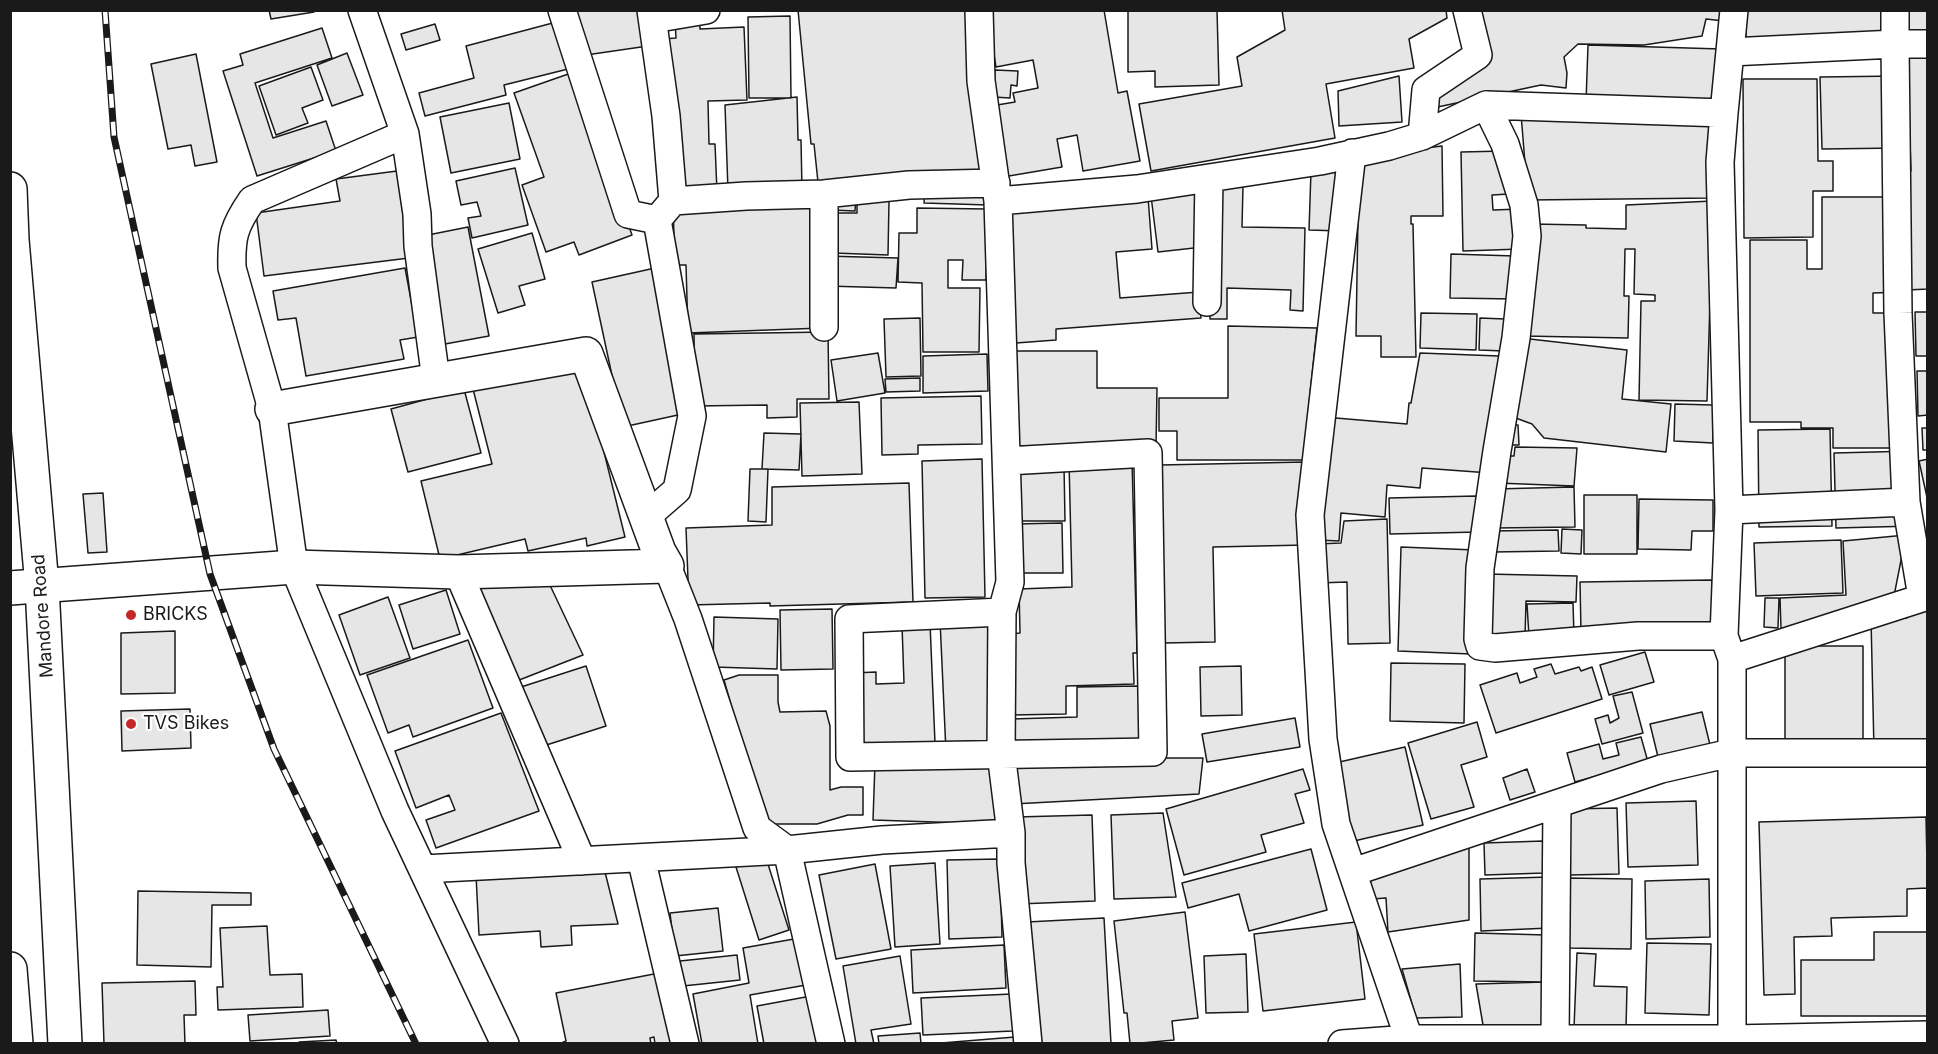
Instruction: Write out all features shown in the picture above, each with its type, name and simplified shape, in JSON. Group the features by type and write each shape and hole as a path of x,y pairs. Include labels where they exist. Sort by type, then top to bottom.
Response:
{"main road":[{"name":"Mandore Road","path":"10,189 26,587 65,1044"},
{"path":"272,409 586,354 659,552 668,566"},
{"path":"26,587 294,567 458,572 668,566"},
{"path":"10,969 16,1044"}],"street":[{"path":"362,10 405,134 417,214 417,246 436,380"},
{"path":"562,10 628,214 665,211 746,196 824,194 909,185 997,192 1137,189 1320,160 1389,146 1422,135 1486,105 1725,112"},
{"path":"646,517 677,490 692,416 665,211 666,116 652,15 706,10"},
{"path":"979,10 981,81 997,192 1007,461 1010,582 1002,612 1001,753 1011,833 1011,863 1028,1044"},
{"path":"1422,135 1426,90 1478,55 1467,10"},
{"path":"1732,1041 1729,510 1720,162 1734,10"},
{"path":"1486,105 1505,144 1524,206 1527,236 1516,338 1480,568 1478,639 1480,646 1495,648 1638,636 1728,647 1925,596 1906,502 1898,313 1895,10"},
{"path":"1730,52 1928,44"},
{"path":"405,134 252,200 238,220 231,244 232,268 272,409 294,567 395,811 505,1044"},
{"path":"1352,153 1310,514 1323,739 1336,824 1409,1039"},
{"path":"1207,302 1209,178"},
{"path":"824,194 824,327"},
{"path":"1002,612 849,619 850,757 1153,752 1148,453 1007,461"},
{"path":"1729,510 1906,502"},
{"path":"668,566 688,619 757,828 787,850 831,1044"},
{"path":"458,572 582,861"},
{"path":"1353,872 1661,769 1731,753 1928,753"},
{"path":"1555,1039 1557,804"},
{"path":"423,869 787,850 882,840 1011,833"},
{"path":"641,858 685,1044"},
{"path":"1344,1043 1409,1039 1437,1041 1555,1039 1732,1041 1928,1035"}],"building":[{"path":"269,10 314,10 314,12 271,19"},
{"path":"572,10 643,10 648,46 579,56"},
{"path":"798,10 970,10 986,170 819,192 814,144 811,144"},
{"path":"987,10 1104,10 1118,93 1127,91 1140,161 1083,171 1077,135 1057,139 1062,167 1003,177 991,106 1015,102 1013,93 1038,88 1033,60 996,67"},
{"path":"1128,10 1217,10 1219,85 1155,87 1155,71 1128,72"},
{"path":"1282,10 1446,10 1447,18 1409,39 1414,68 1326,84 1335,138 1151,171 1139,104 1242,86 1237,57 1285,30"},
{"path":"1469,10 1726,10 1724,21 1706,19 1702,36 1644,45 1578,44 1564,57 1567,73 1566,88 1541,85 1433,108 1434,71 1470,63"},
{"path":"1745,10 1886,10 1885,34 1746,40"},
{"path":"1906,10 1928,10 1928,33 1907,34"},
{"path":"790,16 791,98 749,98 748,17"},
{"path":"700,19 700,29 744,27 747,100 708,101 709,144 715,144 717,192 679,195 662,39 676,38 675,20"},
{"path":"564,20 576,67 504,85 506,95 425,116 419,93 474,78 466,46"},
{"path":"435,24 440,40 406,50 401,34"},
{"path":"322,28 332,58 255,83 273,138 326,121 336,151 257,176 223,71 243,65 240,54"},
{"path":"1588,45 1721,49 1719,106 1586,102"},
{"path":"1928,48 1928,289 1907,290 1902,172 1911,171 1909,114 1900,49"},
{"path":"347,53 363,95 332,106 317,65"},
{"path":"196,54 217,162 195,166 191,145 168,149 151,64"},
{"path":"311,67 323,100 302,108 308,123 276,135 259,86"},
{"path":"995,70 1018,71 1017,86 1011,85 1010,98 993,97"},
{"path":"574,72 632,235 579,255 574,242 546,252 522,185 544,177 514,93"},
{"path":"1399,76 1402,122 1339,126 1338,91"},
{"path":"1898,76 1899,148 1822,149 1820,77"},
{"path":"1743,79 1817,79 1818,161 1833,161 1833,191 1813,191 1813,237 1744,238"},
{"path":"797,97 802,189 728,191 725,105"},
{"path":"509,103 520,159 451,173 440,117"},
{"path":"1521,114 1711,120 1712,198 1528,200"},
{"path":"1442,146 1443,216 1411,216 1416,357 1381,357 1381,336 1356,336 1359,156"},
{"path":"1504,151 1509,194 1492,195 1493,210 1520,209 1521,249 1463,251 1461,152"},
{"path":"515,168 528,225 472,238 468,218 481,216 477,202 461,205 456,181"},
{"path":"397,171 409,258 264,276 256,213 340,201 336,179"},
{"path":"1311,171 1343,172 1341,231 1309,230"},
{"path":"1213,186 1243,186 1242,227 1305,228 1303,311 1290,310 1291,290 1227,288 1227,319 1210,319"},
{"path":"925,189 989,192 988,205 924,203"},
{"path":"1196,190 1203,247 1158,252 1151,196"},
{"path":"832,195 856,196 855,211 831,210"},
{"path":"1148,197 1152,249 1116,252 1120,298 1199,292 1201,318 1056,329 1056,340 1016,343 1005,208"},
{"path":"1822,197 1893,197 1903,292 1873,293 1873,313 1908,313 1908,448 1833,448 1833,428 1801,428 1801,422 1750,422 1750,240 1807,240 1807,269 1822,269"},
{"path":"857,200 889,201 888,255 833,253 834,213 857,213"},
{"path":"1713,201 1707,401 1639,400 1641,301 1655,301 1655,295 1634,294 1635,249 1625,249 1624,296 1629,296 1628,338 1523,336 1532,224 1586,225 1586,228 1626,229 1626,205"},
{"path":"813,203 822,328 688,333 686,265 675,265 673,207"},
{"path":"917,208 987,209 986,280 962,280 963,260 948,260 948,288 980,288 979,352 923,352 922,283 898,282 899,233 917,233"},
{"path":"468,227 489,336 445,344 423,236"},
{"path":"532,233 545,279 519,286 525,305 498,313 478,249"},
{"path":"1451,254 1515,256 1514,299 1450,298"},
{"path":"826,256 898,258 896,288 827,286"},
{"path":"405,268 418,337 400,340 404,359 306,376 296,318 278,320 273,291"},
{"path":"655,268 687,413 623,427 592,282"},
{"path":"1915,312 1928,312 1928,356 1916,356"},
{"path":"1421,313 1477,314 1476,350 1420,348"},
{"path":"920,318 921,376 886,377 884,319"},
{"path":"1480,318 1505,319 1504,351 1479,350"},
{"path":"1228,326 1317,328 1303,460 1177,460 1177,431 1159,431 1159,398 1228,398"},
{"path":"828,332 829,399 797,399 797,417 767,418 767,405 695,406 694,334"},
{"path":"1521,338 1627,350 1622,399 1671,404 1666,452 1544,438 1532,424 1513,417"},
{"path":"1010,351 1097,351 1097,388 1157,388 1156,446 1010,446"},
{"path":"878,353 885,393 837,401 831,360"},
{"path":"1420,353 1499,356 1490,473 1422,468 1420,488 1387,485 1385,517 1341,513 1339,541 1317,540 1324,417 1407,424 1409,403 1411,403"},
{"path":"987,354 988,391 923,393 923,356"},
{"path":"583,367 625,537 587,546 586,538 528,551 525,539 440,559 421,481 492,464 473,389 520,377 522,382"},
{"path":"1917,371 1928,371 1928,415 1918,416"},
{"path":"920,378 920,391 886,392 885,379"},
{"path":"464,389 481,453 408,472 391,409"},
{"path":"981,396 982,444 918,445 918,454 882,455 881,398"},
{"path":"859,402 862,474 802,476 800,403"},
{"path":"1675,404 1713,405 1713,443 1674,441"},
{"path":"1506,425 1518,425 1519,445 1507,445"},
{"path":"1922,428 1928,428 1928,450 1923,450"},
{"path":"1830,429 1832,526 1759,527 1758,430"},
{"path":"764,433 801,434 799,470 762,469"},
{"path":"1515,447 1577,448 1574,486 1497,483 1498,456 1514,456"},
{"path":"1913,451 1915,526 1836,528 1834,453"},
{"path":"982,459 985,597 925,598 922,461"},
{"path":"1928,459 1928,502 1919,461"},
{"path":"1132,460 1137,653 1133,653 1134,684 1066,686 1066,714 1011,715 1009,634 1020,633 1019,589 1072,587 1069,461"},
{"path":"1305,462 1306,545 1213,547 1215,642 1163,643 1160,465"},
{"path":"1064,465 1065,521 1016,521 1015,466"},
{"path":"750,469 768,469 766,522 748,521"},
{"path":"909,483 913,602 770,606 770,603 689,605 686,528 772,525 772,487"},
{"path":"1574,487 1575,527 1495,528 1494,489"},
{"path":"103,493 107,552 88,553 83,494"},
{"path":"1584,495 1637,495 1637,554 1584,554"},
{"path":"1477,496 1478,532 1390,534 1389,498"},
{"path":"1639,499 1713,500 1713,531 1692,531 1691,550 1638,549"},
{"path":"1387,519 1390,643 1348,644 1347,582 1318,583 1316,544 1341,543 1344,521"},
{"path":"1062,523 1063,573 1015,573 1015,524"},
{"path":"1562,529 1582,530 1581,554 1561,553"},
{"path":"1558,530 1559,551 1492,552 1492,531"},
{"path":"1906,535 1894,596 1781,629 1780,598 1846,595 1843,541"},
{"path":"1841,540 1843,593 1756,596 1754,543"},
{"path":"1401,547 1475,550 1471,654 1398,651"},
{"path":"1486,574 1577,576 1576,602 1526,601 1525,638 1485,637"},
{"path":"1712,580 1713,629 1581,632 1580,582"},
{"path":"548,581 583,655 509,684 469,586"},
{"path":"446,590 460,634 413,649 399,605"},
{"path":"388,597 410,658 360,675 339,615"},
{"path":"1765,598 1779,598 1778,628 1764,627"},
{"path":"1573,603 1574,635 1529,637 1527,604"},
{"path":"1907,606 1928,606 1928,749 1874,750 1871,619 1907,618"},
{"path":"832,609 833,669 781,670 780,610"},
{"path":"714,617 778,619 777,669 713,667"},
{"path":"993,618 994,747 946,752 940,620"},
{"path":"930,623 935,743 855,746 852,673 876,672 876,684 904,683 902,625"},
{"path":"175,631 175,693 121,694 121,633"},
{"path":"468,640 493,708 413,737 409,725 388,733 367,675"},
{"path":"1785,646 1863,646 1863,747 1785,747"},
{"path":"1645,652 1654,682 1609,695 1600,665"},
{"path":"1391,663 1465,664 1464,723 1390,721"},
{"path":"1551,664 1555,674 1579,667 1581,671 1592,667 1602,699 1496,733 1480,685 1517,673 1520,683 1537,677 1534,669"},
{"path":"586,666 606,726 537,748 518,688"},
{"path":"1241,666 1242,715 1201,716 1200,667"},
{"path":"739,675 778,675 780,712 826,711 830,726 830,790 841,787 863,787 863,815 848,815 817,824 765,824 724,680"},
{"path":"1139,686 1140,743 1012,745 1011,719 1077,717 1077,687"},
{"path":"1632,692 1643,733 1602,744 1595,719 1608,715 1610,723 1619,718 1613,696"},
{"path":"190,709 191,748 122,751 121,711"},
{"path":"1702,712 1711,749 1659,761 1650,724"},
{"path":"501,713 539,811 436,848 426,820 455,810 449,795 416,808 395,751"},
{"path":"1295,718 1300,747 1207,762 1202,734"},
{"path":"1477,722 1487,757 1461,765 1474,807 1431,819 1408,743"},
{"path":"1641,737 1648,762 1575,782 1567,753 1599,744 1603,759 1619,755 1616,743"},
{"path":"1405,747 1423,825 1354,841 1335,763"},
{"path":"1012,758 1203,758 1199,794 1013,804"},
{"path":"875,763 997,767 995,824 873,820"},
{"path":"1303,769 1310,790 1295,794 1304,823 1261,835 1266,852 1184,875 1166,809"},
{"path":"1527,769 1535,792 1510,800 1503,778"},
{"path":"1696,801 1698,865 1628,867 1626,803"},
{"path":"1617,808 1619,874 1570,875 1569,809"},
{"path":"1163,813 1176,897 1114,899 1111,815"},
{"path":"1092,815 1095,901 1018,904 1016,817"},
{"path":"1926,817 1928,913 1927,888 1907,889 1907,916 1831,918 1832,936 1794,937 1795,994 1764,995 1759,822"},
{"path":"1543,841 1544,873 1485,875 1484,843"},
{"path":"1469,845 1469,920 1388,932 1386,898 1372,899 1370,875"},
{"path":"1311,849 1327,910 1249,931 1239,894 1188,908 1182,883"},
{"path":"766,858 789,930 759,940 736,867"},
{"path":"1000,859 1002,937 949,939 947,860"},
{"path":"935,863 940,944 895,947 890,866"},
{"path":"875,864 891,949 836,959 819,875"},
{"path":"604,868 618,924 571,926 572,945 541,947 540,931 479,935 476,875"},
{"path":"1549,877 1550,928 1481,931 1480,879"},
{"path":"1567,878 1632,879 1631,949 1566,948"},
{"path":"1709,879 1710,937 1646,939 1645,881"},
{"path":"138,891 251,893 251,905 212,905 211,967 137,965"},
{"path":"718,908 723,951 675,956 670,913"},
{"path":"1185,912 1198,1018 1172,1021 1174,1040 1130,1044 1127,1013 1124,1013 1114,921"},
{"path":"1104,918 1111,1044 1033,1044 1027,922"},
{"path":"1356,922 1365,999 1263,1011 1254,934"},
{"path":"267,926 270,975 302,974 303,1007 218,1010 217,987 223,987 220,928"},
{"path":"1874,932 1928,932 1928,1016 1801,1016 1801,960 1874,960"},
{"path":"1475,933 1546,935 1545,982 1474,981"},
{"path":"794,939 806,985 750,995 758,1044 702,1044 693,994 749,983 743,948"},
{"path":"1647,943 1711,944 1709,1015 1645,1013"},
{"path":"1004,945 1006,988 913,993 911,950"},
{"path":"1577,953 1596,954 1594,986 1627,987 1626,1029 1574,1028"},
{"path":"1246,954 1248,1012 1206,1013 1204,956"},
{"path":"737,955 740,980 683,986 680,961"},
{"path":"900,956 911,1024 871,1030 874,1044 856,1044 843,966"},
{"path":"1460,964 1462,1017 1416,1018 1402,969"},
{"path":"659,973 677,1044 655,1044 654,1037 650,1038 651,1044 559,1044 566,1041 556,993"},
{"path":"195,981 196,1015 184,1015 185,1044 104,1044 102,983"},
{"path":"1545,982 1544,1028 1483,1025 1476,984"},
{"path":"1012,994 1013,1031 923,1035 921,998"},
{"path":"811,996 820,1044 764,1044 757,1006"},
{"path":"328,1010 330,1036 250,1041 248,1015"},
{"path":"920,1033 921,1044 879,1044 878,1036"},
{"path":"1015,1037 1016,1044 929,1044"},
{"path":"336,1040 337,1044 299,1044 299,1042"}],"railway":[{"path":"105,10 114,137 210,574 274,749 416,1044"}],"place":[{"name":"BRICKS","path":"131,615"},
{"name":"TVS Bikes","path":"131,724"}]}
